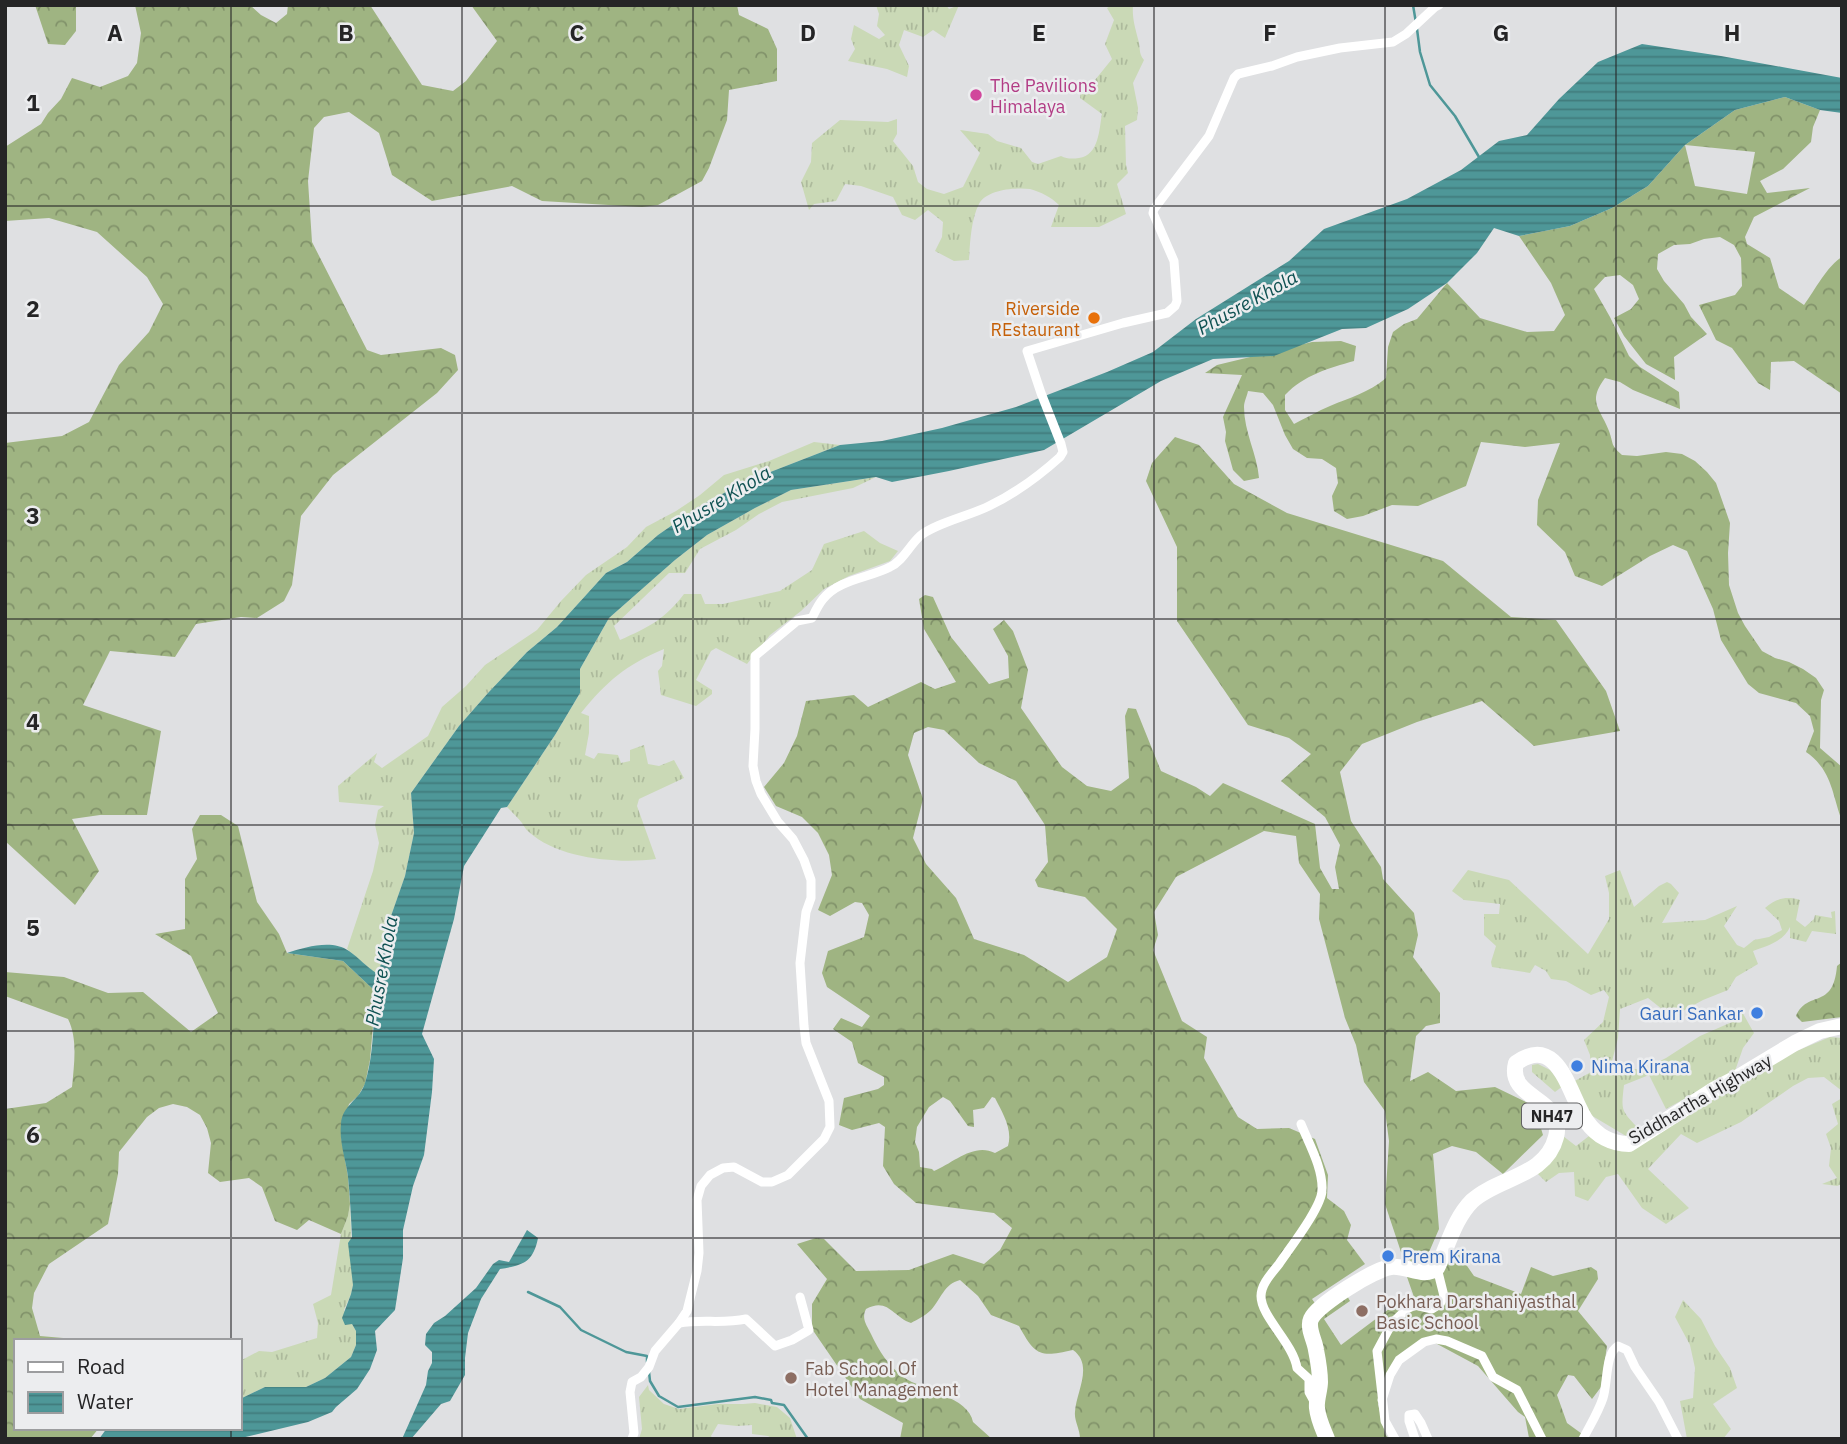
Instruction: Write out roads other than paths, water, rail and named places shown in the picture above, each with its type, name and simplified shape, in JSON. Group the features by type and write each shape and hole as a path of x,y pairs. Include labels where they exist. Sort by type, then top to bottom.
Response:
{"highway":[{"name":"Siddhartha Highway","path":"1437,1268 1455,1224 1470,1203 1535,1166 1546,1158 1551,1150 1557,1131 1548,1108 1521,1088 1515,1079 1513,1072 1516,1063 1522,1058 1532,1054 1546,1056 1556,1064 1568,1080 1588,1123 1615,1144 1629,1144 1715,1089 1795,1043 1820,1031 1842,1026"},
{"path":"1327,1439 1317,1408 1320,1380 1310,1324 1312,1317 1377,1272 1397,1267 1428,1273 1437,1268"}],"street":[{"path":"632,1439 632,1382 641,1377 649,1367 655,1351 687,1311 697,1271 697,1200 701,1186 710,1175 723,1168 734,1167 762,1182 772,1182 788,1175 824,1139 830,1127 829,1101 806,1043 804,1026 800,963 806,912 811,898 811,880 793,838 778,822 756,782 753,766 755,656 796,621 812,618 822,599 831,592 854,580 892,567 920,536 947,522 988,507 1011,494 1060,457 1063,452 1061,444 1027,351 1167,313 1175,306 1177,301 1174,261 1153,213 1154,209 1209,136 1234,78 1244,72 1290,59 1340,48 1385,44 1406,34 1439,5"},
{"path":"1301,1124 1318,1168 1322,1192 1298,1237 1266,1282 1261,1296 1273,1324 1291,1349 1297,1367 1309,1379 1309,1392 1317,1408"},
{"path":"1395,1439 1385,1421 1377,1351 1392,1322 1407,1309 1415,1305 1432,1309 1440,1304 1444,1296 1437,1268"},
{"path":"679,1323 725,1323 746,1319 775,1346 808,1330 800,1297"},
{"path":"1382,1400 1390,1375 1399,1360 1424,1342 1436,1339 1447,1341 1482,1356 1493,1377 1517,1390 1542,1439"},
{"path":"1583,1439 1604,1397 1610,1356 1618,1346 1627,1350 1678,1439"},
{"path":"1416,1439 1409,1421 1409,1415 1415,1414 1428,1439"}],"water":[{"name":"Phusre Khola","path":"1642,44 1842,78 1842,113 1820,110 1785,97 1735,110 1685,145 1648,186 1612,208 1570,226 1519,236 1494,228 1477,253 1447,283 1408,309 1366,328 1342,329 1274,356 1213,359 1161,381 1044,450 892,482 876,477 791,490 707,535 609,618 580,669 580,693 507,807 501,808 464,866 454,919 422,1034 434,1059 424,1155 413,1186 403,1230 403,1258 395,1310 375,1331 377,1350 370,1369 357,1389 332,1412 308,1422 237,1439 99,1439 106,1430 242,1430 242,1398 265,1387 306,1387 325,1378 351,1357 356,1345 356,1331 352,1324 345,1325 342,1318 353,1285 348,1243 352,1237 349,1192 341,1124 344,1112 363,1089 368,1072 376,992 343,961 287,953 319,945 335,945 349,951 376,973 383,961 384,936 405,876 414,833 411,793 459,726 488,693 527,652 557,627 606,573 627,562 658,535 697,508 742,483 840,445 882,441 942,428 1016,407 1153,352 1196,319 1289,261 1324,229 1407,199 1461,170 1499,141 1527,135 1559,99 1598,62"},
{"path":"527,1230 538,1238 533,1253 521,1264 500,1269 481,1299 468,1333 465,1375 450,1401 441,1404 411,1439 402,1439 426,1385 432,1363 432,1352 425,1345 426,1334 434,1323 476,1288 493,1264 499,1260 509,1262"}],"waterway":[{"path":"1413,5 1416,23"},
{"path":"1417,29 1420,52 1430,85 1455,116 1479,160"},
{"path":"528,1292 560,1307 581,1330 626,1352 647,1356 647,1362"},
{"path":"649,1372 650,1381 659,1396 678,1407 755,1397 784,1405 808,1439"}],"place":[{"name":"The Pavilions Himalaya","path":"976,95"},
{"name":"Riverside REstaurant","path":"1094,318"},
{"name":"Gauri Sankar","path":"1757,1013"},
{"name":"Nima Kirana","path":"1577,1066"},
{"name":"Prem Kirana","path":"1388,1256"},
{"name":"Pokhara Darshaniyasthal Basic School","path":"1362,1311"},
{"name":"Fab School Of Hotel Management","path":"791,1378"}]}
